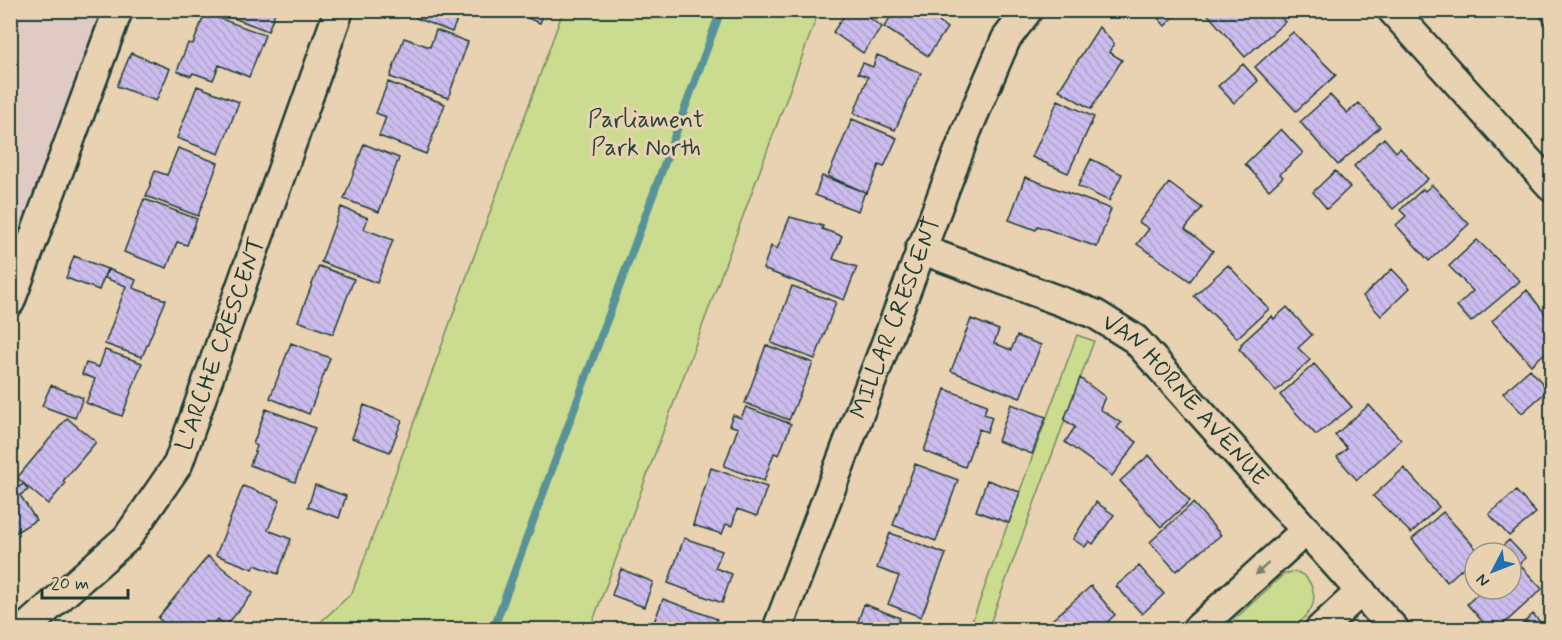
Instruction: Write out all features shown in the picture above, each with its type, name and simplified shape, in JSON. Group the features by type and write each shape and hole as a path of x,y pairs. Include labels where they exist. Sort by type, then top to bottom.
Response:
{"street":[{"path":"10,302 118,10"},
{"name":"L'ARCHE CRESCENT","path":"23,630 127,538 178,464 339,10"},
{"name":"MILLAR CRESCENT","path":"777,630 920,249 1006,39 1028,10"},
{"path":"1392,10 1551,187"},
{"name":"VAN HORNE AVENUE","path":"920,249 1095,314 1135,339 1395,630"},
{"path":"1196,630 1306,530"},
{"path":"1319,630 1360,591"}],"shaded area":[{"path":"11,11 105,11 11,261"}],"green space":[{"name":"Parliament Park North","path":"563,11 819,11 590,629 313,629 352,593"},
{"path":"1077,335 1094,341 988,629 969,630"},
{"path":"1295,572 1310,582 1313,600 1307,615 1291,629 1224,629 1284,574"}],"building":[{"path":"233,10 276,10 268,31 231,17"},
{"path":"419,10 461,10 452,32 416,18"},
{"path":"507,10 545,10 540,23"},
{"path":"848,10 858,10 882,27 863,53 833,32"},
{"path":"895,10 946,10 939,22 947,28 928,56 884,27"},
{"path":"1151,10 1181,10 1165,26"},
{"path":"1204,10 1275,10 1285,22 1245,57"},
{"path":"1552,10 1552,30 1541,18"},
{"path":"205,13 265,35 249,77 219,65 213,80 193,73 191,76 177,71 188,43 193,44"},
{"path":"1099,27 1114,44 1109,52 1122,60 1091,109 1059,90"},
{"path":"436,30 468,42 448,98 390,77 404,38 430,47"},
{"path":"1293,32 1336,75 1296,111 1255,67"},
{"path":"131,53 170,69 156,101 117,86"},
{"path":"877,55 921,73 895,130 854,113 868,77 858,73 863,63 873,67"},
{"path":"1243,64 1258,81 1234,103 1218,86"},
{"path":"388,82 445,104 426,154 379,136 386,117 376,113"},
{"path":"197,86 239,102 219,154 177,138"},
{"path":"1330,95 1347,113 1359,103 1380,127 1338,165 1300,122"},
{"path":"1058,100 1094,117 1068,173 1032,157"},
{"path":"852,119 897,138 884,167 879,165 867,193 828,176"},
{"path":"1281,129 1303,153 1280,174 1283,177 1269,190 1245,164"},
{"path":"1384,138 1396,152 1400,148 1428,179 1393,209 1354,166"},
{"path":"364,144 399,158 379,212 344,199"},
{"path":"178,148 218,163 198,216 146,196 155,171 167,175"},
{"path":"1091,159 1122,174 1109,201 1078,186"},
{"path":"1335,171 1350,187 1327,209 1313,192"},
{"path":"822,176 865,192 858,211 815,195"},
{"path":"1025,177 1111,209 1097,247 1038,226 1036,230 1009,220"},
{"path":"1169,183 1202,208 1185,229 1213,251 1190,281 1137,244 1149,229 1139,222"},
{"path":"1432,185 1469,224 1429,261 1396,225 1406,216 1400,210 1423,189 1425,191"},
{"path":"144,199 197,219 187,245 177,242 167,268 124,252"},
{"path":"341,207 368,218 364,229 393,240 377,283 321,262"},
{"path":"790,217 823,226 822,229 842,236 833,259 857,267 844,300 763,269 771,246 777,249"},
{"path":"1477,240 1520,281 1471,322 1457,306 1473,291 1449,266"},
{"path":"74,256 107,269 99,290 66,278"},
{"path":"1228,265 1269,309 1237,338 1194,296"},
{"path":"319,266 354,279 333,334 298,321"},
{"path":"108,269 136,280 133,288 166,300 142,357 105,344 126,286 105,278"},
{"path":"1392,269 1410,288 1381,316 1363,296"},
{"path":"792,286 836,302 815,359 771,343"},
{"path":"1527,290 1552,323 1552,347 1531,365 1492,321"},
{"path":"1287,307 1312,335 1298,348 1310,360 1276,391 1239,349 1241,344 1272,316 1274,319"},
{"path":"971,319 999,330 994,343 1011,350 1017,336 1041,345 1020,398 951,371"},
{"path":"291,343 330,358 309,414 270,398"},
{"path":"766,345 813,363 789,420 745,403"},
{"path":"105,350 142,363 122,416 86,403 95,379 82,374 86,363 99,367"},
{"path":"1314,364 1352,407 1316,435 1280,395"},
{"path":"1530,369 1548,390 1522,413 1503,393"},
{"path":"1080,378 1105,397 1100,409 1121,423 1117,428 1137,442 1112,476 1065,442 1075,427 1064,420"},
{"path":"51,385 83,398 75,418 42,406"},
{"path":"945,389 987,405 984,414 992,417 987,432 979,429 965,467 924,451"},
{"path":"1011,404 1046,417 1032,454 998,441"},
{"path":"364,405 402,420 390,452 352,438"},
{"path":"1369,405 1401,440 1357,480 1337,457 1347,448 1335,435"},
{"path":"746,407 791,424 779,455 774,453 764,481 724,466 738,428 729,425 733,415 741,418"},
{"path":"266,409 315,428 295,482 250,465 257,446 253,444"},
{"path":"67,418 96,442 63,481 65,484 48,504 17,478"},
{"path":"1149,455 1190,501 1161,527 1120,481"},
{"path":"915,464 958,480 936,541 893,525"},
{"path":"711,468 767,487 757,516 737,509 732,526 726,524 722,534 693,525"},
{"path":"1404,468 1439,507 1411,533 1373,496"},
{"path":"10,480 16,488 24,484 28,490 20,495 36,520 10,536"},
{"path":"987,480 1020,492 1009,523 976,511"},
{"path":"315,485 346,496 339,518 308,507"},
{"path":"243,486 280,500 268,530 291,539 278,574 255,565 253,569 216,555"},
{"path":"1516,491 1536,513 1509,536 1489,514"},
{"path":"1096,502 1114,515 1093,544 1089,541 1085,547 1073,539"},
{"path":"1193,503 1221,535 1176,571 1150,542"},
{"path":"1443,512 1469,541 1463,541 1463,568 1447,582 1412,539"},
{"path":"890,533 946,554 921,617 888,604 899,576 877,568"},
{"path":"684,538 722,551 715,568 732,574 722,603 668,583"},
{"path":"208,556 253,593 226,626 218,619 209,630 172,630 158,618"},
{"path":"1139,566 1164,594 1142,614 1116,586"},
{"path":"1523,568 1542,589 1497,630 1490,630 1467,604 1470,601 1523,601"},
{"path":"621,569 653,582 644,607 612,595"},
{"path":"1091,586 1115,615 1098,630 1050,630 1046,625"},
{"path":"663,599 717,619 713,630 651,630"},
{"path":"864,604 900,618 896,630 855,630"},
{"path":"1533,614 1547,630 1516,630"}],"waterway":[{"path":"493,630 721,10"}]}
